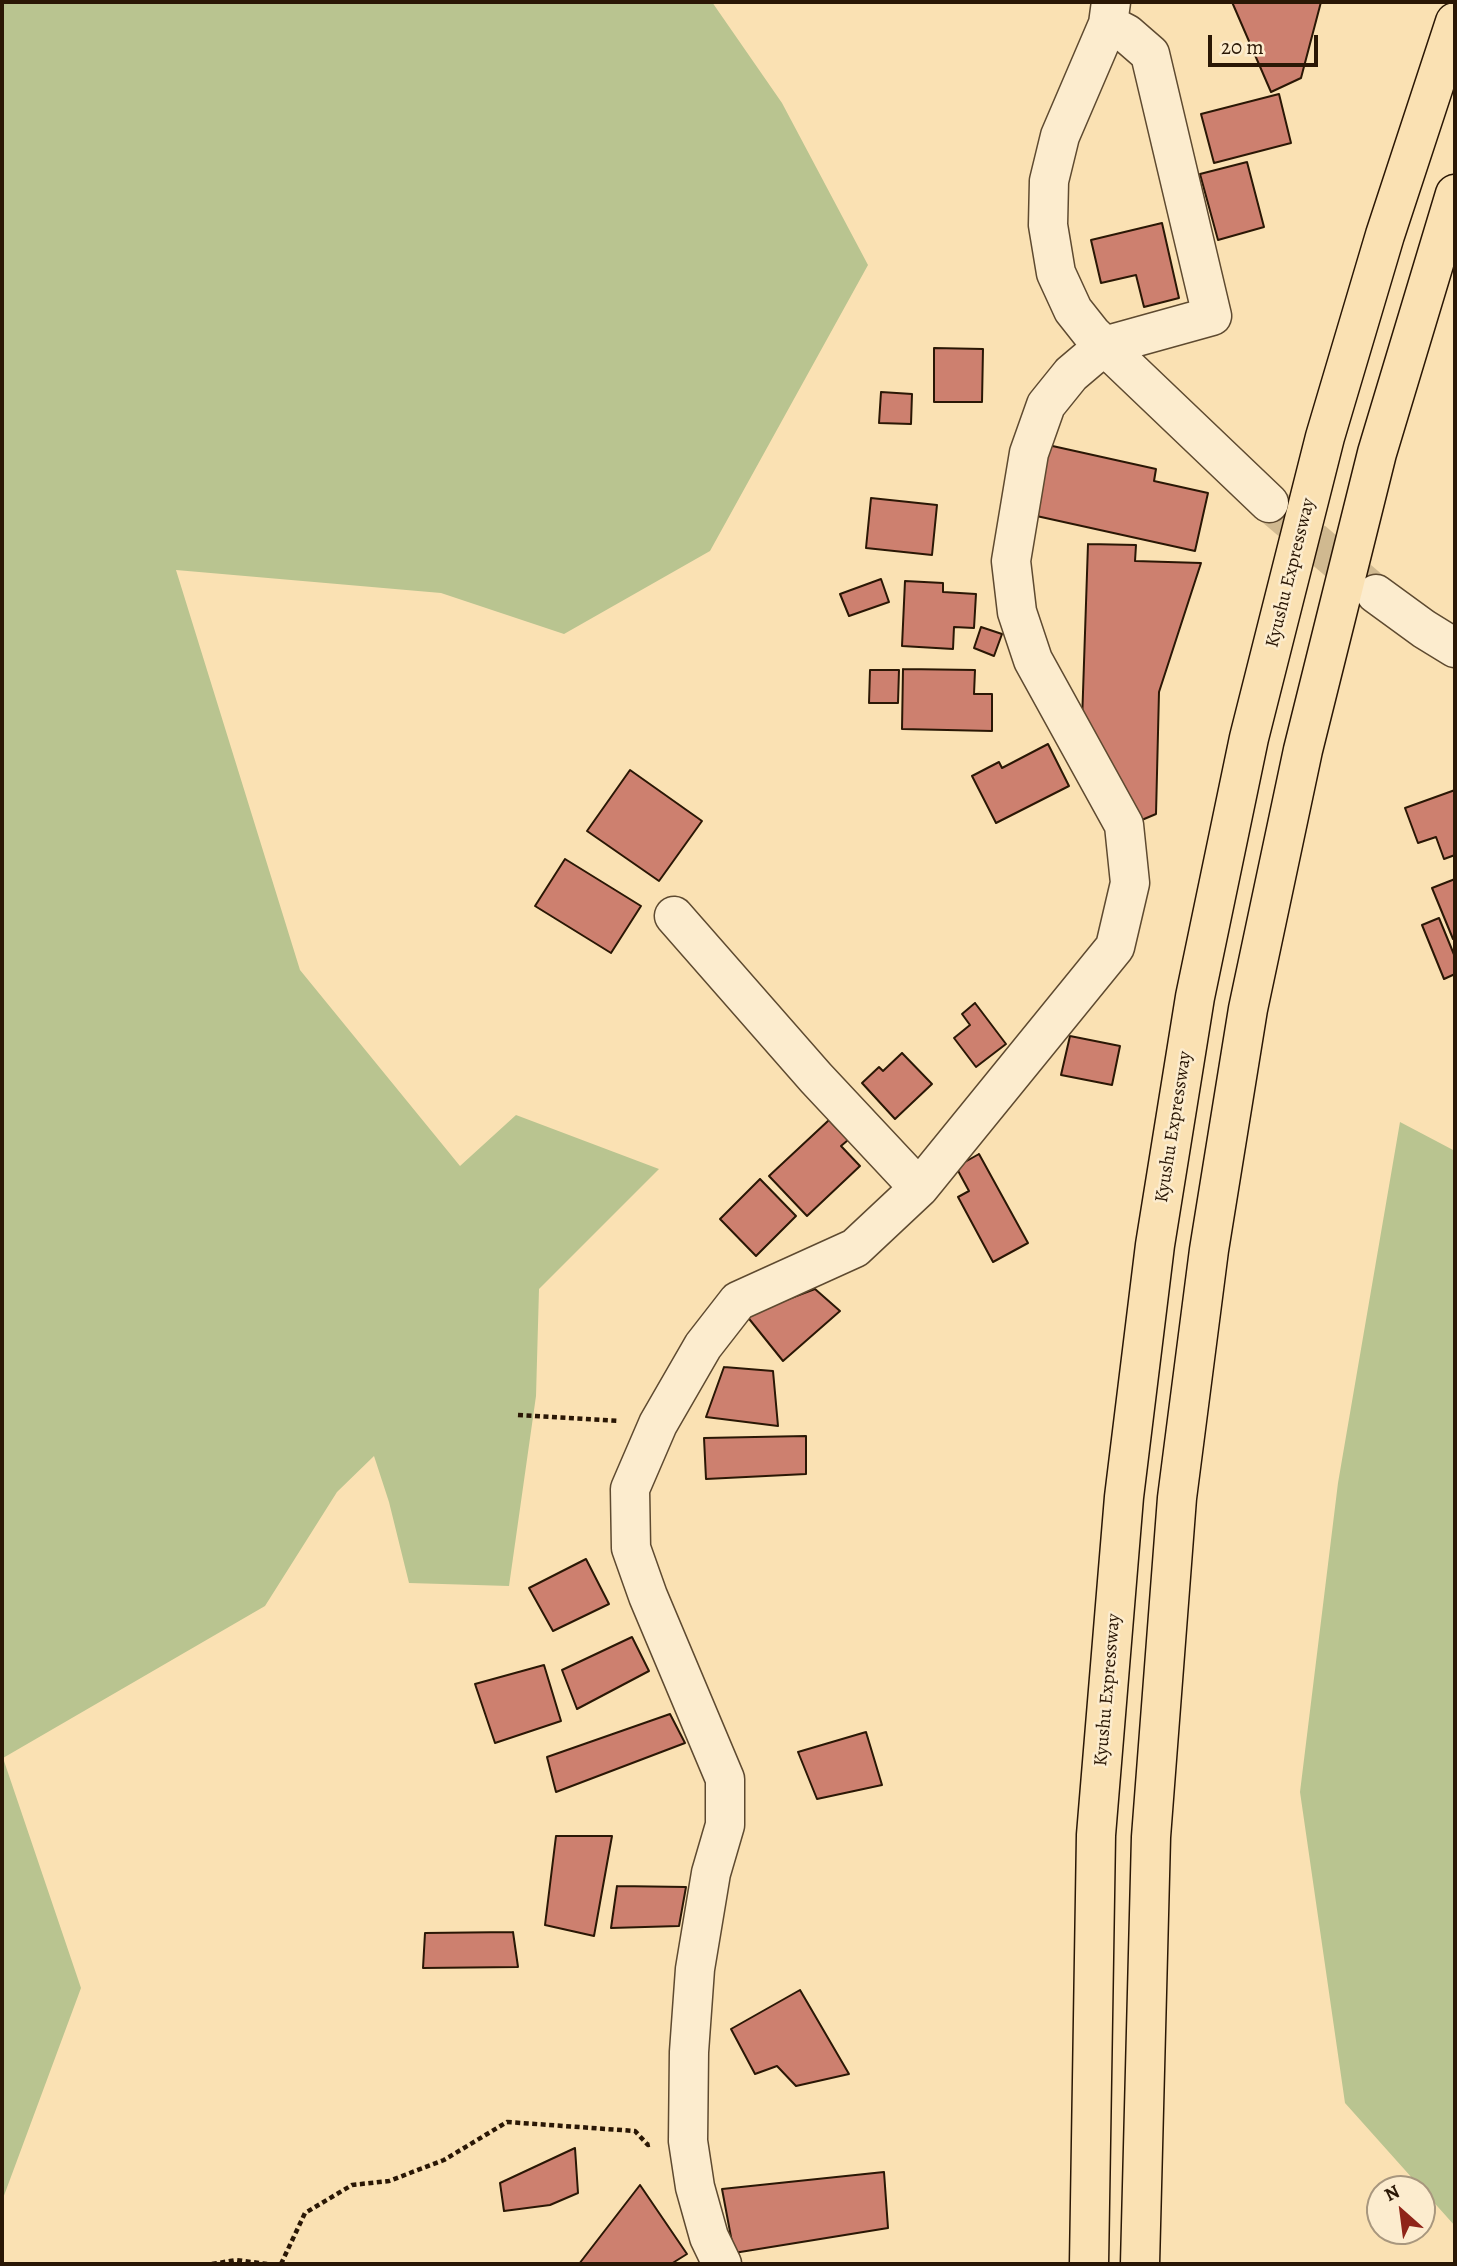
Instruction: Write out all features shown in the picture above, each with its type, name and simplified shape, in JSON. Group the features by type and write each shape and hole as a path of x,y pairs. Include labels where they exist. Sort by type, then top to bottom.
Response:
{"highway":[{"name":"Kyushu Expressway","path":"1089,2264 1096,1835 1121,1524 1156,1245 1195,997 1249,738 1325,437 1385,235 1455,22"},
{"path":"1140,2264 1151,1837 1177,1498 1209,1250 1248,1009 1303,750 1377,453 1455,194"}],"street":[{"path":"722,2264 709,2237 695,2187 688,2141 689,2052 695,1969 711,1873 725,1825 725,1779 648,1596 631,1548 630,1489 658,1424 703,1346 738,1301 855,1248 919,1188 1115,947 1130,883 1124,825 1032,660 1017,612 1011,561 1029,453 1046,405 1071,374 1104,346 1212,316 1150,54 1127,34 1110,13 1060,136 1049,181 1048,225 1056,273 1073,310 1104,346 1269,503"},
{"path":"1376,594 1455,648"},
{"path":"674,916 816,1078 919,1188"}],"path":[{"path":"518,1415 658,1424"},
{"path":"281,2264 304,2213 352,2185 389,2181 444,2160 507,2122 635,2131 648,2145 688,2141"},
{"path":"212,2264 236,2260 267,2264"}],"green space":[{"path":"2,2 712,2 782,103 868,265 710,551 564,634 441,593 176,570 300,970 460,1166 516,1115 659,1169 539,1289 536,1396 509,1586 409,1583 389,1502 374,1456 337,1492 265,1606 3,1758 81,1988 2,2201"},
{"path":"1400,1122 1455,1151 1455,2226 1436,2205 1436,2175 1409,2175 1345,2103 1300,1792 1338,1483"}],"building":[{"path":"1232,2 1321,2 1301,78 1271,92"},
{"path":"1279,94 1291,143 1214,163 1201,114"},
{"path":"1247,162 1264,227 1218,240 1200,174"},
{"path":"1162,223 1179,298 1144,307 1136,275 1101,283 1091,240"},
{"path":"934,348 983,349 982,402 934,402"},
{"path":"881,392 912,394 911,424 879,423"},
{"path":"1048,445 1156,469 1154,481 1208,493 1195,551 1032,515"},
{"path":"871,498 937,505 932,555 866,548"},
{"path":"1088,544 1136,545 1135,561 1201,563 1159,692 1156,814 1137,822 1082,722"},
{"path":"881,579 889,602 849,616 840,594"},
{"path":"905,581 943,583 943,592 976,594 974,628 954,627 953,649 902,646"},
{"path":"981,627 1002,634 994,656 974,648"},
{"path":"903,669 975,670 974,694 992,694 992,731 902,729"},
{"path":"870,670 899,670 898,703 869,703"},
{"path":"1048,744 1069,786 996,823 972,776 999,762 1002,768"},
{"path":"630,770 702,821 659,881 587,831"},
{"path":"1455,790 1455,855 1444,859 1436,837 1418,843 1405,808"},
{"path":"565,859 641,906 611,953 535,906"},
{"path":"1455,879 1455,938 1453,939 1432,888"},
{"path":"1439,918 1455,957 1455,974 1444,979 1422,925"},
{"path":"975,1003 1006,1044 976,1067 954,1038 970,1025 962,1014"},
{"path":"1070,1036 1120,1046 1112,1085 1061,1075"},
{"path":"902,1053 932,1084 895,1119 862,1083 879,1067 883,1071"},
{"path":"829,1120 848,1140 841,1146 860,1166 807,1216 769,1176"},
{"path":"979,1154 1028,1243 993,1262 958,1197 969,1191 956,1167"},
{"path":"760,1179 796,1216 756,1256 720,1219"},
{"path":"815,1289 840,1311 783,1361 746,1315"},
{"path":"724,1367 773,1371 778,1426 706,1417"},
{"path":"806,1436 806,1474 706,1479 704,1438"},
{"path":"586,1559 609,1604 553,1631 529,1588"},
{"path":"632,1637 649,1671 577,1709 562,1670"},
{"path":"544,1665 561,1721 495,1743 475,1684"},
{"path":"670,1714 685,1743 556,1792 547,1757"},
{"path":"866,1732 882,1785 817,1799 798,1752"},
{"path":"556,1836 612,1836 594,1936 545,1925"},
{"path":"617,1886 686,1887 679,1926 611,1928"},
{"path":"513,1932 518,1967 423,1968 425,1933"},
{"path":"800,1990 849,2074 796,2086 777,2066 755,2074 731,2029"},
{"path":"575,2148 578,2193 550,2205 504,2211 500,2183"},
{"path":"884,2172 888,2228 734,2253 722,2189"},
{"path":"640,2185 687,2254 671,2264 579,2264"}],"tunnel":[{"path":"1269,503 1371,590"}]}
